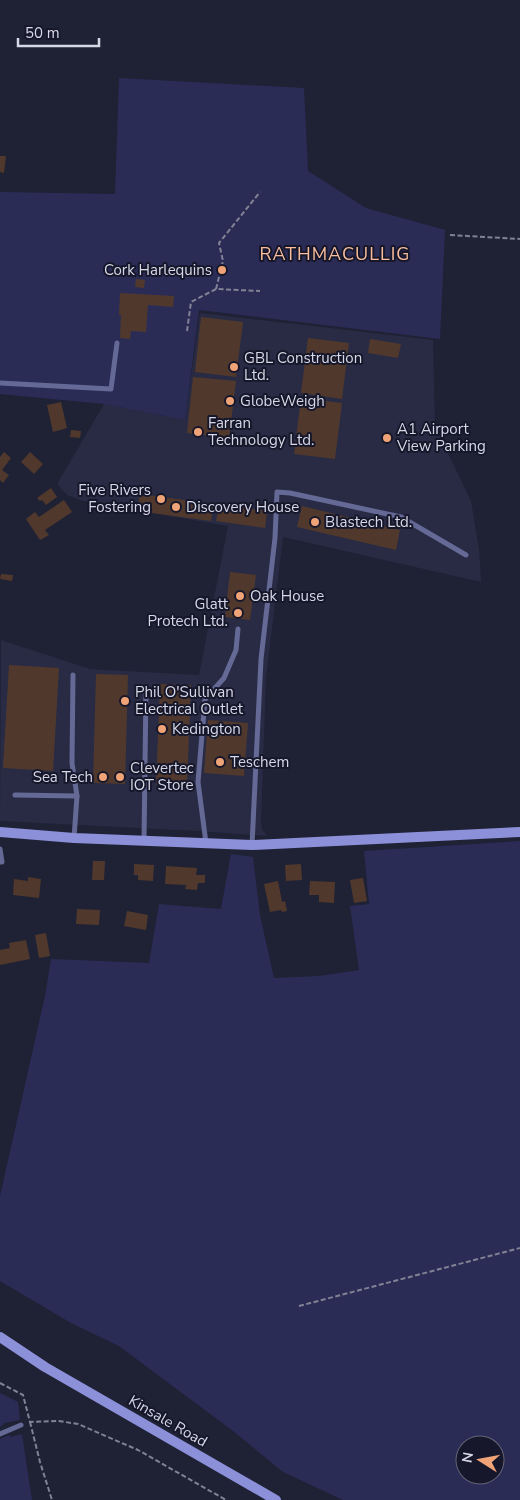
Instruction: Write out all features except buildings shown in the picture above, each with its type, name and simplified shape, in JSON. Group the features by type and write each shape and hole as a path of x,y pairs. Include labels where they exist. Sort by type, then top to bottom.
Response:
{"street":[{"path":"0,832 74,838 252,845 520,832"},
{"name":"Kinsale Road","path":"0,1337 45,1367 276,1500"},
{"name":"Kinsale Road","path":"0,1346 45,1367"}],"lane":[{"path":"0,383 111,389 117,343"},
{"path":"252,845 261,659 275,538 277,492 290,493 401,517 466,555"},
{"path":"206,843 198,782 205,700 224,678 236,650 238,629"},
{"path":"73,675 72,763 77,796 74,838"},
{"path":"144,841 146,688"},
{"path":"15,795 77,796"},
{"path":"0,849 2,862 0,862"},
{"path":"0,1434 21,1425"}],"path":[{"path":"216,289 223,260 219,243 260,192"},
{"path":"450,235 520,239"},
{"path":"187,331 191,302 216,289 260,291"},
{"path":"299,1306 520,1248"},
{"path":"0,1383 23,1395 52,1500"},
{"path":"30,1422 59,1421 78,1424 138,1450 226,1500"}],"shaded area":[{"name":"Cork Harlequins","path":"119,78 304,88 308,171 366,208 445,230 440,339 199,310 185,420 104,404 0,394 0,192 115,194"},
{"path":"200,313 433,340 435,426 471,501 479,549 481,582 283,537 266,678 261,822 262,829 267,836 0,821 1,640 90,669 199,675 228,526 83,501 67,495 57,484 104,404 185,420"},
{"path":"520,841 520,1500 343,1500 283,1472 233,1431 119,1346 71,1323 0,1281 0,1196 45,996 51,959 149,963 159,904 221,909 231,854 253,857 260,915 274,978 319,976 359,970 350,906 369,904 364,851"},
{"path":"0,1393 18,1402 20,1420 5,1423 0,1427"},
{"path":"22,1434 32,1500 0,1500 0,1439 9,1435 11,1437"}],"place":[{"name":"Cork Harlequins","path":"222,270"},
{"name":"GBL Construction Ltd.","path":"234,367"},
{"name":"GlobeWeigh","path":"230,401"},
{"name":"Farran Technology Ltd.","path":"198,432"},
{"name":"A1 Airport View Parking","path":"387,438"},
{"name":"Five Rivers Fostering","path":"161,499"},
{"name":"Discovery House","path":"176,507"},
{"name":"Blastech Ltd.","path":"315,522"},
{"name":"Oak House","path":"240,596"},
{"name":"Glatt Protech Ltd.","path":"238,613"},
{"name":"Phil O'Sullivan Electrical Outlet","path":"125,701"},
{"name":"Kedington","path":"162,729"},
{"name":"Teschem","path":"220,762"},
{"name":"Sea Tech","path":"103,777"},
{"name":"Clevertec IOT Store","path":"120,777"}],"district":[{"name":"RATHMACULLIG","path":"335,254"}]}
